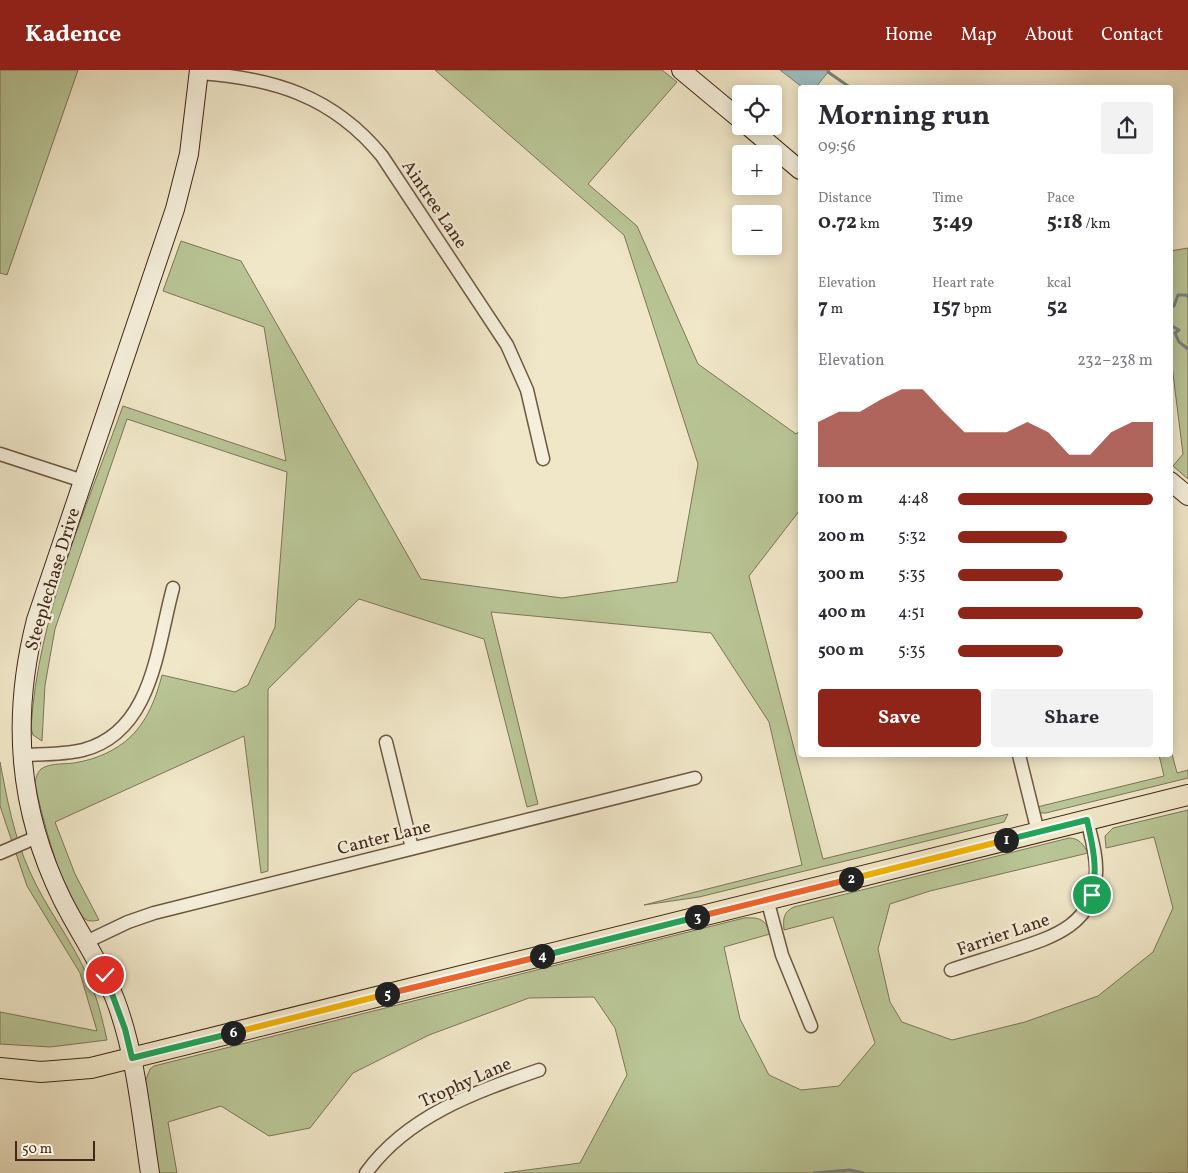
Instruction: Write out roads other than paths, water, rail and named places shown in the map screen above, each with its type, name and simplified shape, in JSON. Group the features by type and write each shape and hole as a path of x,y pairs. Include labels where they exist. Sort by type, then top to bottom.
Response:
{"main road":[{"path":"0,1068 41,1072 91,1068 1188,795"}],"street":[{"path":"681,70 732,112"},
{"name":"Aintree Lane","path":"199,72 236,76 299,92 331,109 371,142 506,345 527,390 543,459"},
{"name":"Steeplechase Drive","path":"150,1173 132,1058 115,1000 105,975 62,900 37,837 25,786 22,755 22,694 28,652 36,620 175,209 188,154 199,72"},
{"path":"759,135 798,168"},
{"path":"0,454 83,481"},
{"path":"1173,484 1188,496"},
{"path":"22,755 68,753 84,749 112,736 124,726 142,700 151,676 173,588"},
{"path":"386,742 412,848"},
{"path":"1019,757 1038,832"},
{"name":"Canter Lane","path":"86,942 154,913 695,778"},
{"name":"Farrier Lane","path":"951,970 1052,938 1076,922 1085,910 1092,895 1096,875 1096,860 1087,820"},
{"path":"0,853 37,837"},
{"path":"767,899 785,963 811,1026"},
{"name":"Trophy Lane","path":"366,1173 387,1147 421,1120 458,1102 539,1070"}],"water":[{"path":"780,70 830,70 818,85 799,85"}],"waterway":[{"path":"828,72 847,85"},
{"path":"1173,306 1178,295 1186,295 1188,297"},
{"path":"1173,327 1179,330 1175,333 1179,342 1188,349"},
{"path":"814,1173 850,1170 863,1173"}]}
